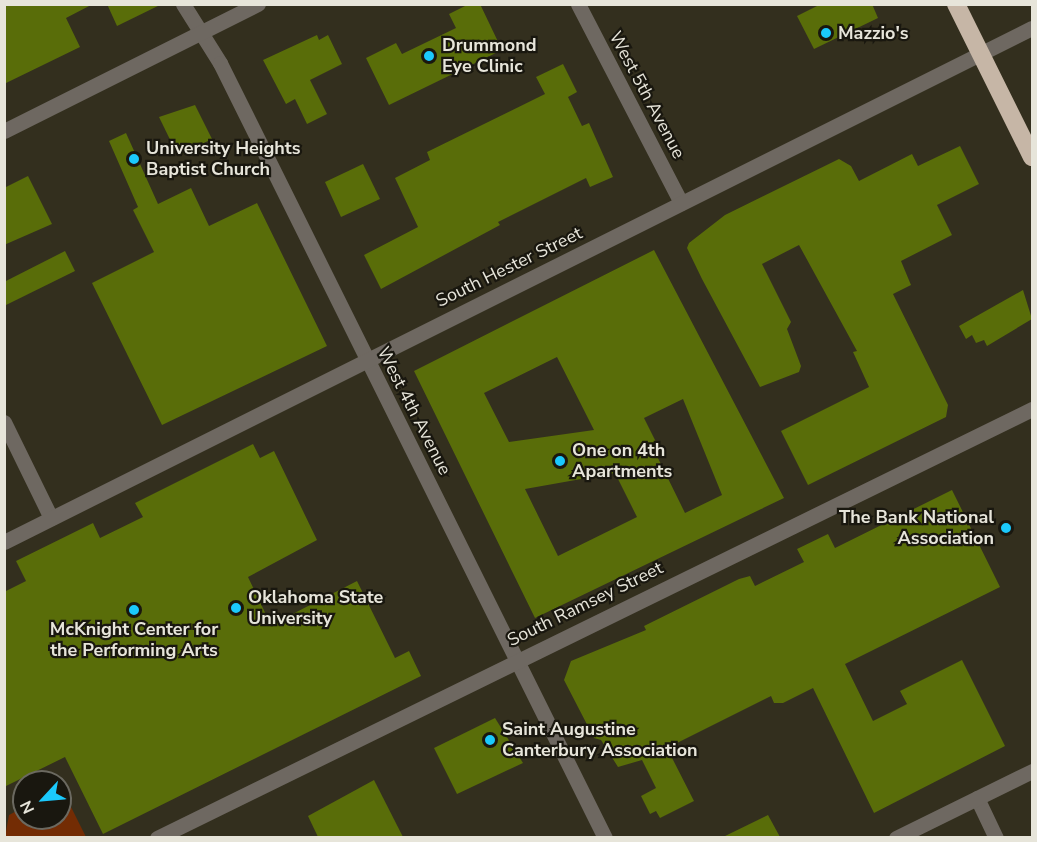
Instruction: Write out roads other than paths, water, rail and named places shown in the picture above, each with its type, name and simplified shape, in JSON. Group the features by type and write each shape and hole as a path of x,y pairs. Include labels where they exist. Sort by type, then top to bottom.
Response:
{"highway":[{"path":"956,4 1032,156"}],"street":[{"name":"West 4th Avenue","path":"183,4 220,63 605,837"},
{"path":"4,130 258,4"},
{"name":"West 5th Avenue","path":"578,4 681,203"},
{"name":"South Hester Street","path":"4,542 1032,28"},
{"name":"South Ramsey Street","path":"157,837 1032,409"},
{"path":"4,422 51,518"},
{"path":"896,837 1032,771"},
{"path":"977,798 996,837"}],"place":[{"name":"Mazzio's","path":"826,33"},
{"name":"Drummond Eye Clinic","path":"429,56"},
{"name":"University Heights Baptist Church","path":"134,159"},
{"name":"One on 4th Apartments","path":"560,461"},
{"name":"The Bank National Association","path":"1006,528"},
{"name":"Oklahoma State University","path":"236,608"},
{"name":"McKnight Center for the Performing Arts","path":"134,610"},
{"name":"Saint Augustine Canterbury Association","path":"490,740"}]}
